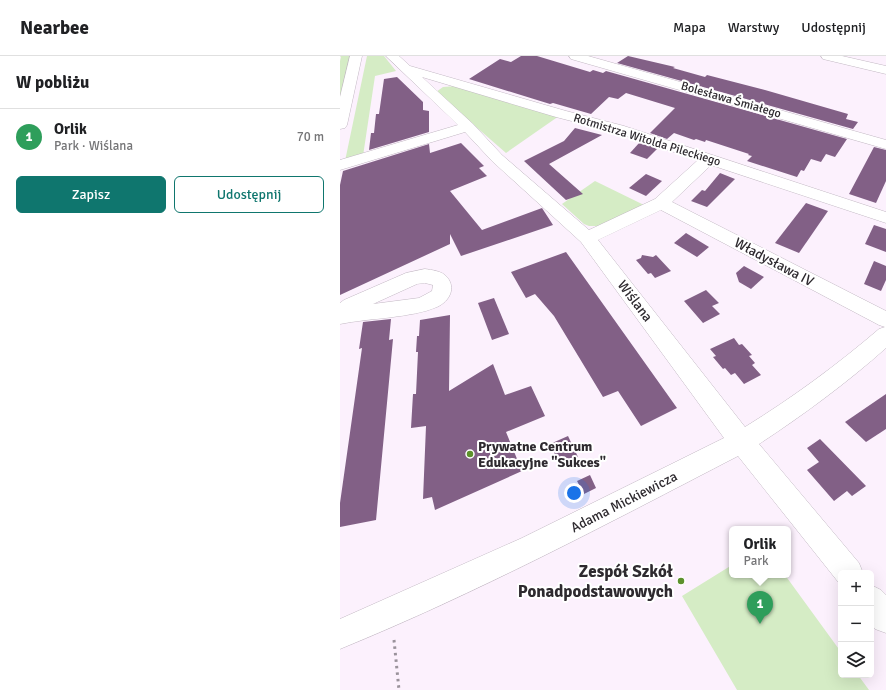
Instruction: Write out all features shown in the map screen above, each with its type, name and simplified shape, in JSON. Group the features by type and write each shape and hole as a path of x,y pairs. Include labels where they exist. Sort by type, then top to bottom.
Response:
{"street":[{"path":"340,125 356,56"},
{"name":"Wiślana","path":"392,56 468,127 497,158 588,238 724,420 743,441 762,467 847,570"},
{"name":"Bolesława Śmiałego","path":"576,56 600,59 886,145"},
{"path":"828,56 886,70"},
{"name":"Rotmistrza Witolda Pileckiego","path":"406,68 561,114 619,129 886,218"},
{"path":"420,82 435,76"},
{"path":"340,165 468,127"},
{"path":"588,238 661,203 709,158"},
{"name":"Władysława IV","path":"661,203 886,320"},
{"name":"Adama Mickiewicza","path":"340,634 386,615 532,548 743,441 782,416 857,361 886,334"},
{"path":"874,604 886,618"}],"path":[{"path":"394,640 399,690"}],"green space":[{"path":"340,56 351,56 340,99 341,57"},
{"path":"367,56 384,56 396,71 375,76 363,156 345,161"},
{"path":"456,86 559,116 506,153 436,92 443,87"},
{"path":"595,181 644,205 598,226 589,226 584,224 562,204"},
{"path":"729,567 729,578 787,578 838,648 838,678 860,678 869,690 737,690 682,596"}],"building":[{"path":"521,56 537,56 590,72 593,70 603,73 606,71 847,139 835,157 826,154 821,162 811,159 804,171 801,170 797,177 747,161 752,156 748,155 749,154 706,140 705,142 696,139 694,140 674,133 667,139 650,133 675,108 626,93 618,99 609,97 591,114 553,103 550,104 469,79 500,59 511,62"},
{"path":"628,56 675,67 673,68 705,77 707,75 765,90 848,114 846,119 858,122 853,129 617,63"},
{"path":"397,77 423,102 423,110 429,111 429,132 369,150 371,133 374,133 376,114 379,114 384,79"},
{"path":"575,128 602,135 549,164 583,194 566,200 524,161 564,141"},
{"path":"640,142 658,148 647,159 630,153"},
{"path":"461,143 484,166 479,168 487,176 450,191 482,230 542,208 553,225 461,256 450,234 450,244 340,295 340,185 343,171 429,144 430,153"},
{"path":"874,147 886,150 886,181 876,203 849,194"},
{"path":"720,173 735,179 707,207 691,201 702,190 705,191"},
{"path":"646,174 662,181 646,196 629,188"},
{"path":"806,203 828,211 799,253 775,243"},
{"path":"874,225 886,229 886,252 865,244"},
{"path":"686,233 709,247 697,257 674,243"},
{"path":"566,252 677,408 641,426 618,391 603,397 554,316 535,294 526,298 511,272"},
{"path":"642,255 653,257 656,255 671,271 655,278 651,273 648,274 636,260 641,258"},
{"path":"874,261 886,266 886,280 881,291 864,284"},
{"path":"744,266 764,277 751,289 739,282 736,273"},
{"path":"706,290 719,303 712,306 720,314 703,323 684,301"},
{"path":"494,298 509,334 492,340 478,303"},
{"path":"450,315 449,391 493,364 505,395 531,386 545,416 506,432 522,471 435,510 432,497 423,499 426,426 411,428 413,394 416,394 418,352 416,352 417,336 419,336 420,320"},
{"path":"391,319 389,340 393,339 376,520 340,527 340,503 362,348 359,349 363,322"},
{"path":"734,338 739,345 742,344 752,355 749,356 755,363 752,365 761,375 744,384 735,373 731,375 725,368 723,369 713,357 716,356 710,349"},
{"path":"886,394 886,429 866,442 845,422"},
{"path":"568,436 578,457 560,465 550,444"},
{"path":"820,439 866,486 852,496 847,491 834,501 807,470 819,462 807,448"},
{"path":"590,475 596,488 584,494 577,481"}],"place":[{"name":"Prywatne Centrum Edukacyjne \"Sukces\"","path":"470,454"},
{"name":"Zespół Szkół Ponadpodstawowych","path":"681,581"},
{"name":"Orlik","path":"760,624"}]}
